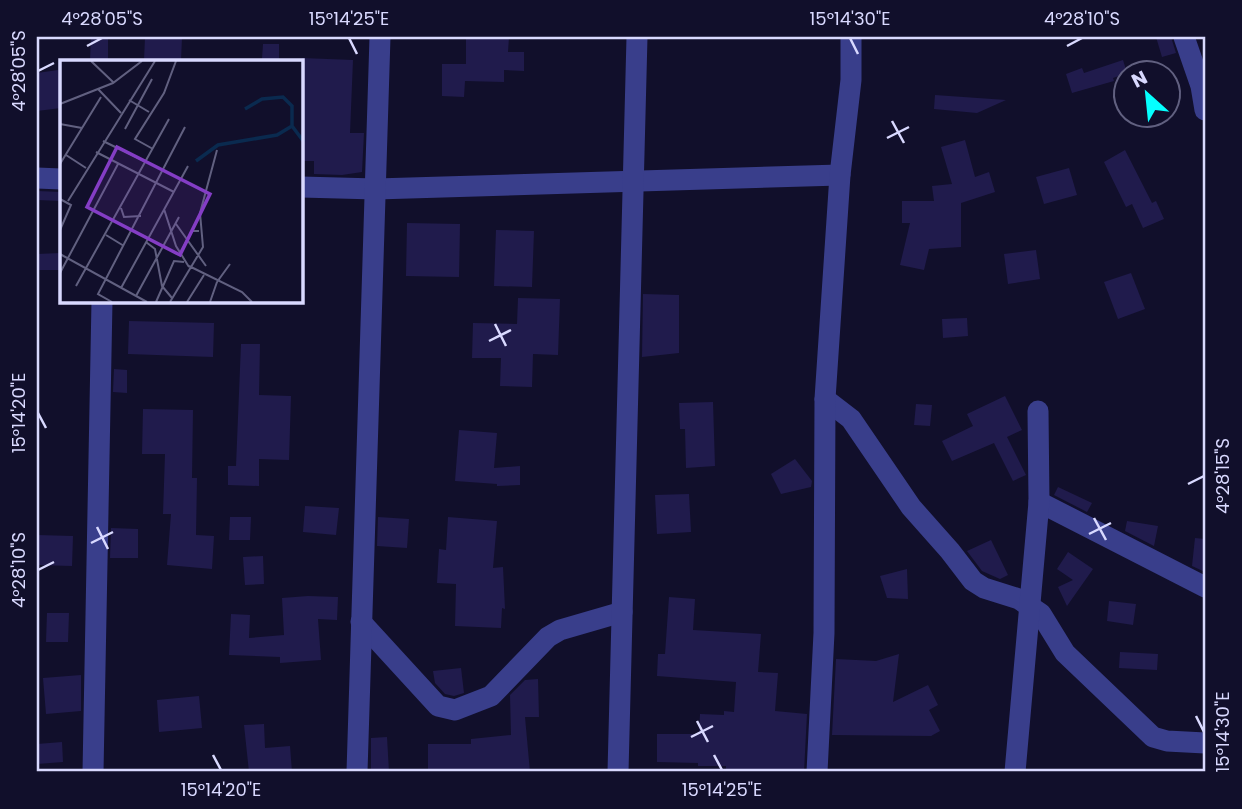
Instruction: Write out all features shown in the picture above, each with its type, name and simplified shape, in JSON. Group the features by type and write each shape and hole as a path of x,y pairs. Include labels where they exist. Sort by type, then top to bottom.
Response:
{"street":[{"path":"357,772 380,37"},
{"path":"618,772 637,37"},
{"path":"817,772 824,633 825,399 840,176 851,80 851,37"},
{"path":"1184,37 1205,110"},
{"path":"303,187 376,189 840,176"},
{"path":"37,178 60,179"},
{"path":"93,772 102,303"},
{"path":"825,399 851,419 911,507 973,581 984,588 1019,599 1041,614 1065,653 1153,737 1167,741 1205,743"},
{"path":"1015,772 1039,502 1038,411"},
{"path":"1039,502 1205,587"},
{"path":"361,622 438,706 455,710 491,696 548,637 560,630 622,612"}],"building":[{"path":"91,37 108,37 108,60 90,60"},
{"path":"145,37 182,37 181,60 144,60"},
{"path":"466,37 509,37 508,52 524,52 524,71 504,70 504,82 465,81 464,97 442,96 442,64 466,64"},
{"path":"1156,37 1171,37 1176,53 1162,57"},
{"path":"263,44 279,44 279,59 262,59"},
{"path":"302,60 353,60 350,133 364,133 362,172 342,175 314,174 314,161 303,161"},
{"path":"1112,64 1112,82 1072,93 1066,74 1082,68 1084,73"},
{"path":"58,70 60,108 37,111 37,73"},
{"path":"935,95 1006,100 977,113 934,109"},
{"path":"965,140 975,177 989,172 995,192 961,203 961,247 929,249 924,270 900,265 910,223 902,223 902,201 934,201 932,186 952,184 941,147"},
{"path":"1125,150 1152,203 1156,201 1164,219 1143,228 1132,204 1126,207 1104,162"},
{"path":"1069,168 1077,195 1044,204 1036,177"},
{"path":"37,191 60,192 60,201 37,200"},
{"path":"407,223 460,224 459,277 406,276"},
{"path":"496,230 534,231 532,287 494,286"},
{"path":"1036,250 1040,279 1008,284 1004,254"},
{"path":"60,253 60,270 37,270 37,254"},
{"path":"1131,273 1145,309 1118,319 1104,282"},
{"path":"643,294 679,295 679,353 642,357"},
{"path":"518,298 560,299 558,355 533,354 532,387 500,386 501,358 472,358 473,323 517,324"},
{"path":"967,318 968,336 943,338 942,319"},
{"path":"129,321 214,323 213,357 128,354"},
{"path":"241,344 260,344 259,395 291,396 289,460 259,459 259,486 228,485 228,466 236,466"},
{"path":"114,369 127,370 127,393 113,392"},
{"path":"1005,396 1022,430 1007,437 1026,475 1013,481 994,443 952,461 942,441 973,426 967,414"},
{"path":"713,402 715,466 686,468 685,429 680,429 679,403"},
{"path":"916,404 932,405 930,426 914,425"},
{"path":"143,409 193,410 192,478 197,478 196,535 214,536 212,569 167,565 171,514 163,514 165,454 142,454"},
{"path":"459,430 497,433 494,468 520,466 520,485 497,486 455,481"},
{"path":"795,459 812,481 811,487 781,494 771,474"},
{"path":"1058,487 1092,503 1087,512 1054,495"},
{"path":"689,494 691,532 657,534 655,495"},
{"path":"305,506 339,508 336,535 303,532"},
{"path":"230,517 251,517 250,540 229,540"},
{"path":"378,517 409,519 407,548 377,546"},
{"path":"448,517 497,521 493,568 503,567 505,609 502,608 501,628 455,626 456,584 437,583 439,549 446,550"},
{"path":"1127,521 1158,526 1154,546 1125,531"},
{"path":"111,528 138,529 138,558 110,558"},
{"path":"37,535 73,536 72,566 37,565"},
{"path":"1195,538 1205,539 1205,572 1192,566"},
{"path":"991,540 1008,575 1000,579 982,571 967,551"},
{"path":"1068,552 1093,569 1067,606 1058,587 1073,580 1057,569"},
{"path":"263,556 264,584 245,585 243,557"},
{"path":"907,569 908,599 887,598 880,576"},
{"path":"338,597 337,620 318,619 321,660 280,663 280,657 229,655 231,614 250,615 249,638 284,635 282,598"},
{"path":"669,597 695,599 693,630 761,634 758,672 778,673 775,711 807,714 804,772 726,772 726,766 657,762 657,734 699,734 700,714 724,715 724,711 734,712 736,682 657,676 658,654 665,654"},
{"path":"1109,601 1136,604 1133,625 1107,621"},
{"path":"47,613 69,613 68,642 46,642"},
{"path":"1120,652 1158,654 1157,670 1119,668"},
{"path":"899,654 893,702 928,685 938,705 929,710 940,731 931,736 832,735 836,659 876,661"},
{"path":"461,668 464,693 454,696 445,694 435,683 433,671"},
{"path":"81,675 81,711 46,714 43,678"},
{"path":"538,679 539,717 525,717 530,772 428,769 428,744 471,744 471,739 511,735 510,695 525,680"},
{"path":"199,696 202,728 159,732 157,700"},
{"path":"264,724 265,748 290,746 292,772 249,772 244,725"},
{"path":"387,737 389,772 371,772 371,738"},
{"path":"62,742 63,762 37,764 37,744"}]}
